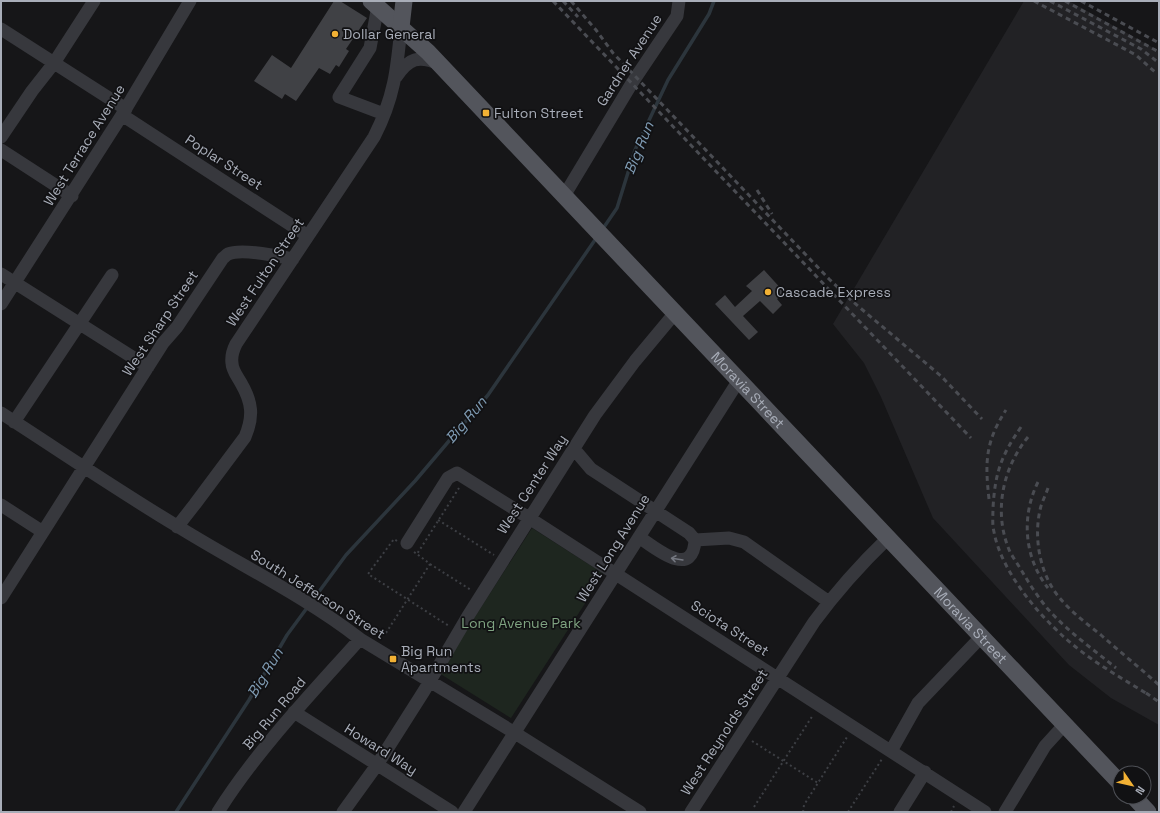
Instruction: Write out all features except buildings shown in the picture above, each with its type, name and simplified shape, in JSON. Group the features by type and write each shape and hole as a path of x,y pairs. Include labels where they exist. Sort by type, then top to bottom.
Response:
{"main road":[{"path":"401,27 404,1"},
{"name":"Moravia Street","path":"374,4 440,64 1112,774"}],"street":[{"path":"1,138 32,91 54,63 94,1"},
{"name":"West Terrace Avenue","path":"1,304 72,196 190,1"},
{"name":"Gardner Avenue","path":"564,196 632,83 677,16 680,1"},
{"path":"374,4 370,48 339,97 384,114"},
{"name":"West Fulton Street","path":"177,527 245,436 250,425 251,413 249,401 245,390 234,372 232,353 236,344 374,137 384,114 396,77 401,27"},
{"name":"Poplar Street","path":"1,29 54,63 308,236"},
{"path":"396,77 403,67 409,62 422,59 440,64"},
{"path":"1,150 72,196"},
{"name":"West Sharp Street","path":"2,596 148,367 223,258 229,254 239,252 293,259"},
{"path":"1,274 148,367"},
{"path":"14,422 112,275"},
{"name":"West Center Way","path":"343,812 376,765 429,682 529,518 615,387 676,313"},
{"name":"West Long Avenue","path":"464,812 739,380"},
{"name":"South Jefferson Street","path":"1,413 177,527 296,596 339,623 360,639 515,733 640,812"},
{"path":"574,449 591,468 689,533 694,540 694,550 689,558 682,560 671,558 639,537"},
{"name":"Sciota Street","path":"406,545 448,478 456,473 529,518 778,678 887,755 925,772 985,812"},
{"path":"1,505 43,532"},
{"path":"694,540 729,538 744,542 829,602"},
{"name":"West Reynolds Street","path":"692,812 814,622 856,570 888,538"},
{"path":"887,755 922,699 982,636"},
{"name":"Big Run Road","path":"218,812 230,793 294,712 360,639"},
{"name":"Howard Way","path":"294,712 452,812"},
{"path":"1005,812 1045,746 1065,724"},
{"path":"900,812 925,772"}],"path":[{"path":"416,554 460,487"},
{"path":"438,520 496,557"},
{"path":"452,627 368,574 394,539 406,545 418,556 474,593"},
{"path":"386,633 430,564"},
{"path":"754,807 813,714"},
{"path":"803,812 804,804 848,736"},
{"path":"750,740 818,783"},
{"path":"848,812 887,755"},
{"path":"951,812 956,804"}],"shaded area":[{"path":"1024,1 1069,1 1159,51 1159,725 1111,698 1069,665 933,518 881,397 864,363 833,324"}],"green space":[{"name":"Long Avenue Park","path":"532,528 604,574 511,718 439,673"}],"waterway":[{"name":"Big Run","path":"602,230 617,208 635,150 668,80 709,14 714,1"},
{"name":"Big Run","path":"176,812 249,700 287,635 346,555 415,481 488,395 597,237"}],"railway":[{"path":"553,1 971,438"},
{"path":"563,1 578,17"},
{"path":"571,1 596,30 613,53 829,279 852,301 941,376 982,419"},
{"path":"1034,1 1136,55 1156,73"},
{"path":"1050,1 1141,49 1159,63"},
{"path":"1065,1 1159,52"},
{"path":"1081,1 1159,43"},
{"path":"757,190 772,214"},
{"path":"989,499 987,474 988,453 994,432 1006,410"},
{"path":"1021,427 1008,447 1000,465 995,485 993,529 1004,561 1031,603 1053,627 1094,661 1149,695"},
{"path":"1028,437 1012,463 1006,477 1003,492 1001,507 1002,522 1010,552 1040,600 1047,608 1072,632 1116,668"},
{"path":"1038,482 1029,509 1027,523 1028,536 1034,564 1048,588"},
{"path":"1048,488 1041,506 1038,541 1042,565 1051,586 1073,612 1159,685"},
{"path":"1146,693 1159,702"}],"place":[{"name":"Dollar General","path":"335,34"},
{"name":"Fulton Street","path":"486,113"},
{"name":"Cascade Express","path":"768,292"},
{"name":"Big Run Apartments","path":"393,659"}]}
